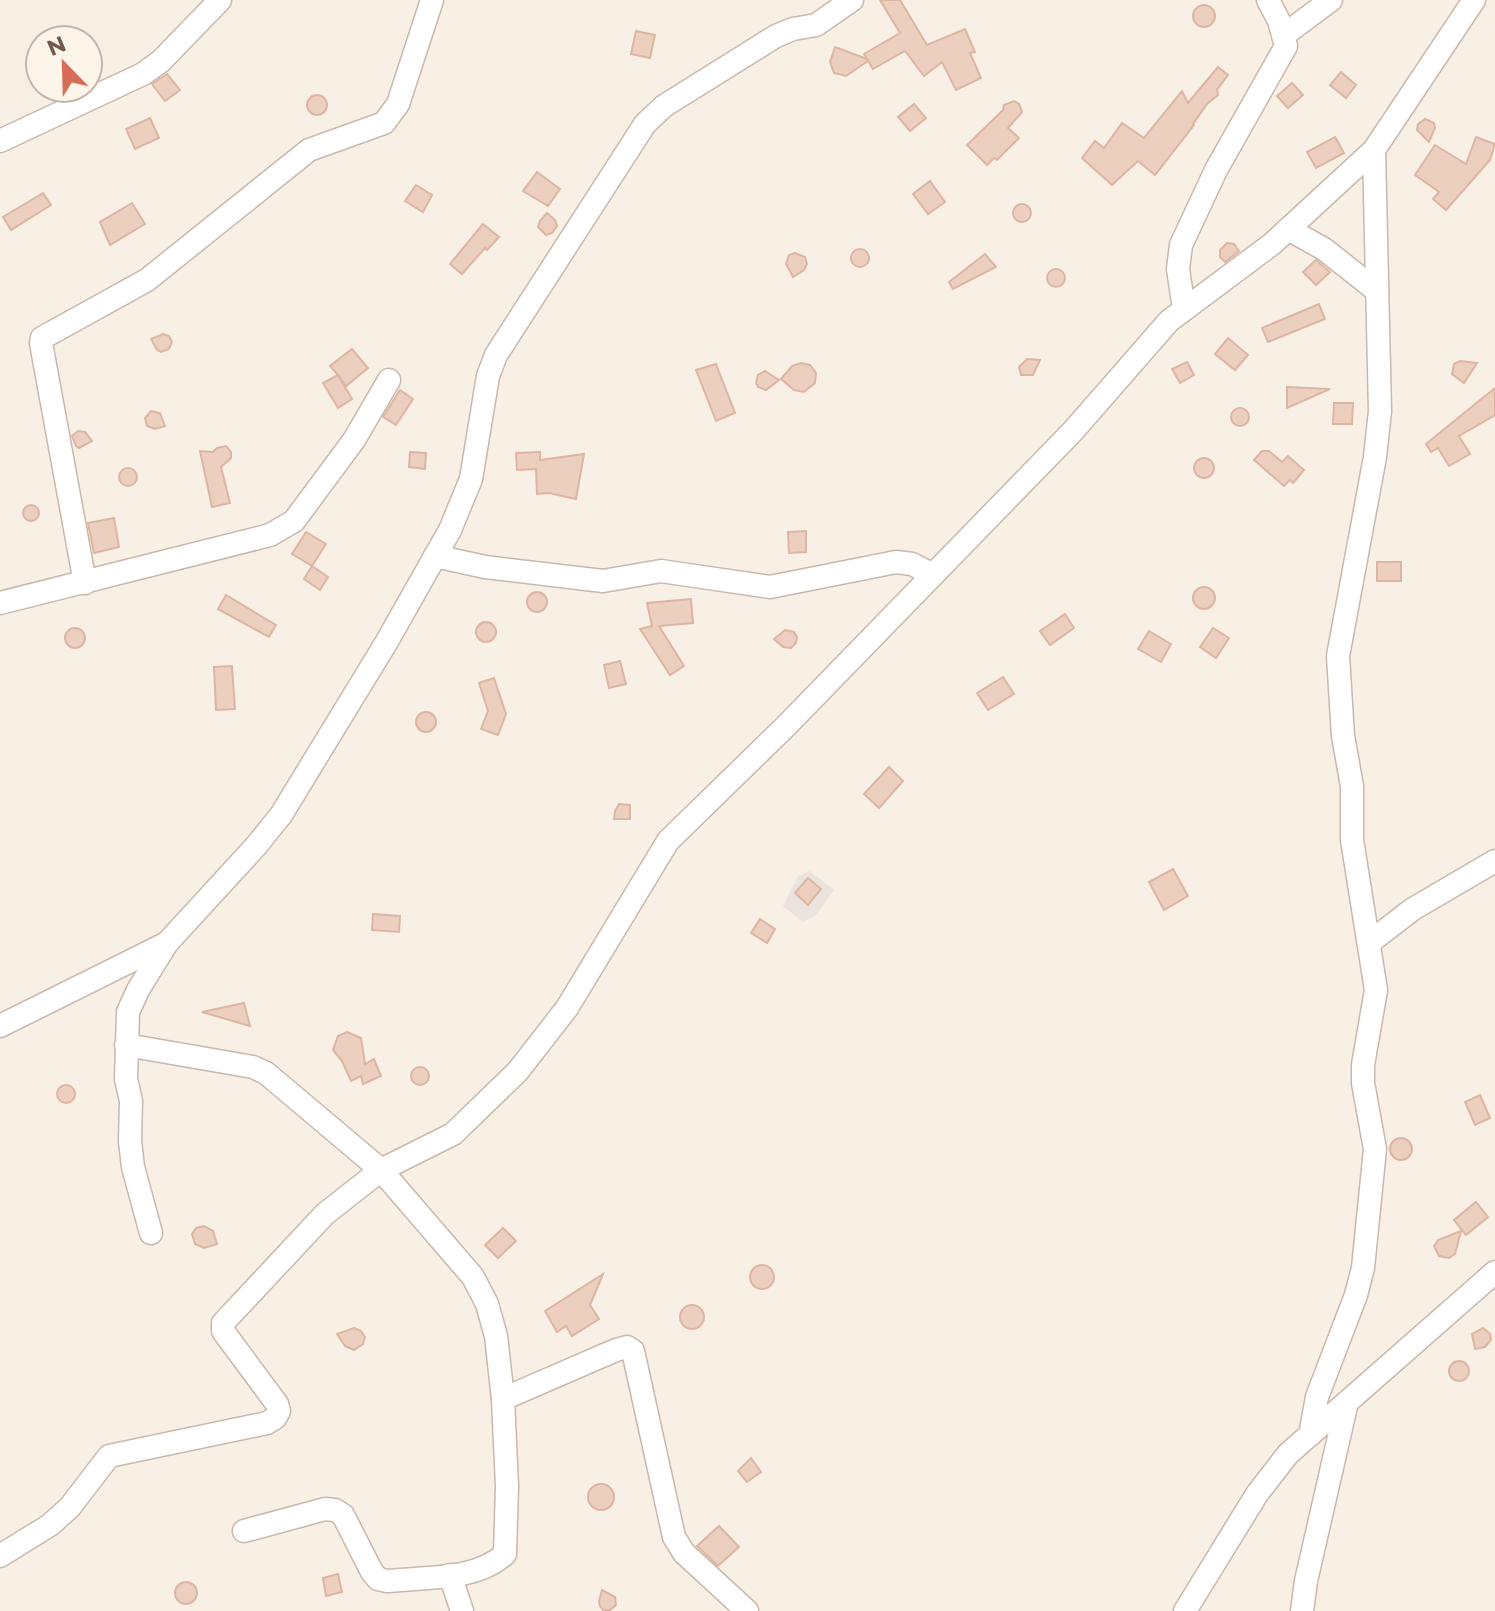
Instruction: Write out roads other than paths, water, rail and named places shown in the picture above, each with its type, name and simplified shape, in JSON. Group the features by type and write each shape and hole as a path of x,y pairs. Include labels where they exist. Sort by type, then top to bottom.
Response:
{"street":[{"path":"0,141 143,74 161,61 220,0"},
{"path":"85,583 42,338 147,280 309,150 384,123 398,104 432,0"},
{"path":"151,1233 133,1167 126,1045 128,1012 167,943 281,815 450,530 471,479 488,376 496,355 645,124 664,106 776,36 816,25 852,0"},
{"path":"1184,309 1178,269 1181,245 1216,170 1286,46 1268,0"},
{"path":"1284,35 1331,0"},
{"path":"0,1556 50,1525 70,1507 109,1456 267,1423 275,1418 279,1411 277,1404 223,1331 223,1323 302,1235 325,1214 381,1170 453,1134 518,1071 567,1008 668,841 787,725 1073,431 1169,321 1248,263 1374,150 1474,0"},
{"path":"1310,1435 1317,1397 1356,1295 1363,1268 1375,1149 1363,1083 1363,1065 1376,990 1352,840 1352,786 1343,736 1338,656 1375,457 1380,411 1374,150"},
{"path":"1288,229 1324,249 1377,291"},
{"path":"0,603 282,530 294,521 354,440 389,380"},
{"path":"435,556 485,567 603,581 661,571 770,587 896,562 912,564 933,575"},
{"path":"1370,942 1413,909 1468,874 1495,861"},
{"path":"0,1026 167,943"},
{"path":"126,1045 253,1067 266,1073 381,1170 473,1277 487,1304 496,1336 507,1486 505,1554 486,1568 387,1581 378,1579 372,1572 343,1515 335,1510 325,1509 244,1531"},
{"path":"1185,1611 1257,1494 1288,1454 1495,1272"},
{"path":"503,1399 616,1350 627,1347 633,1351 674,1537 684,1553 747,1611"},
{"path":"1302,1611 1306,1581 1347,1402"},
{"path":"450,1575 462,1611"}]}
